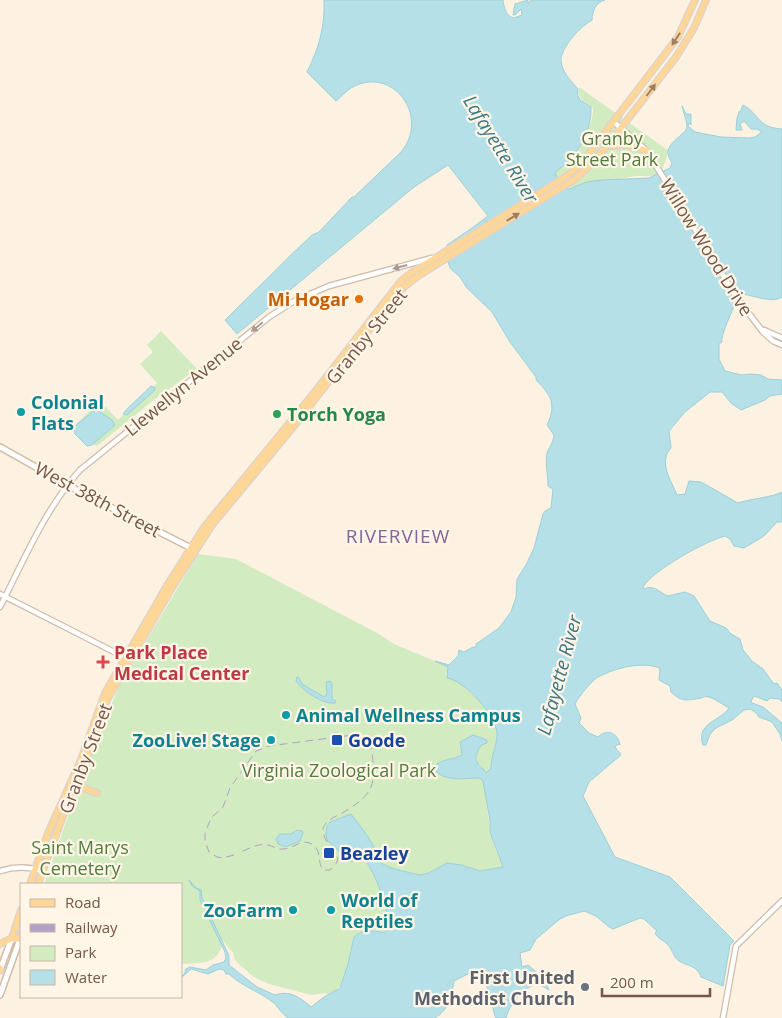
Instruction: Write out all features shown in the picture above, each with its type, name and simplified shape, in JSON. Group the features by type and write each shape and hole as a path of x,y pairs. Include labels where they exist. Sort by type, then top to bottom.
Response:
{"main road":[{"name":"Granby Street","path":"577,172 678,37 695,0"},
{"name":"Granby Street","path":"30,883 52,824 80,762 105,693 193,549 290,431 400,291 440,259 547,197 608,146 682,49 694,28 706,0"},
{"path":"608,146 627,145 647,151"},
{"name":"West 38th Street","path":"0,447 193,549"},
{"name":"Granby Street","path":"38,883 107,701 127,659"},
{"path":"78,780 85,789 97,793"},
{"path":"0,970 20,913"},
{"path":"0,944 20,936"},
{"path":"0,995 20,936"}],"street":[{"name":"Willow Wood Drive","path":"614,122 647,151 743,307 773,341 782,345"},
{"name":"Llewellyn Avenue","path":"0,607 3,596 44,521 67,484 80,470 269,317 312,293 329,286 440,259"},
{"name":"Willow Wood Drive","path":"761,329 782,338"},
{"path":"3,596 127,659"},
{"path":"0,870 14,867 43,871"},
{"path":"723,1018 736,946 782,900"}],"green space":[{"name":"Granby Street Park","path":"579,87 669,151 662,170 654,176 636,176 560,189 553,171 579,143 592,117 593,108 582,100 578,93"},
{"path":"161,331 197,369 155,399 97,446 85,441 73,427 100,401 118,420 157,383 140,364 153,352 147,345"},
{"path":"198,554 236,559 379,634 394,644 448,667 446,675 460,683 484,705 497,727 496,747 488,773 485,773 476,757 480,745 487,743 472,736 459,744 463,755 434,767 437,772 448,777 480,778 483,781 491,834 503,864 502,868 480,871 447,863 429,873 419,875 391,868 373,859 367,863 383,898 387,927 384,933 374,930 358,933 342,983 328,994 311,995 269,984 258,979 235,960 233,953 223,941 218,955 213,959 202,963 182,964 182,883 44,883 72,805 118,688"}],"water":[{"name":"Lafayette River","path":"324,0 503,0 507,14 514,18 522,15 521,9 513,15 515,4 528,0 528,4 531,0 605,0 597,5 592,20 574,36 566,46 561,57 562,66 578,89 577,93 580,100 591,107 591,116 586,135 570,160 555,172 560,182 569,189 587,182 601,180 649,178 670,168 672,163 668,155 669,148 687,128 682,106 686,114 691,114 691,125 689,123 688,126 695,132 721,137 755,137 762,132 757,129 751,129 744,121 740,124 742,130 736,130 738,112 740,112 743,105 767,126 782,129 782,297 773,300 741,294 726,326 722,342 719,344 719,359 725,371 742,375 761,375 768,379 782,380 782,394 770,396 741,410 731,403 722,392 710,392 685,412 669,431 671,448 667,453 666,465 677,495 685,494 689,481 701,482 738,503 782,492 782,522 777,522 764,536 744,548 734,546 730,539 725,536 716,539 668,565 643,587 644,589 653,588 668,596 685,592 694,596 710,621 726,628 731,634 740,639 743,650 752,661 763,669 774,684 777,683 782,690 782,702 780,699 770,698 767,701 754,696 751,701 763,707 782,723 782,741 772,722 759,717 750,709 744,710 732,720 716,728 710,734 706,745 703,745 701,738 706,727 729,708 709,697 689,700 679,698 671,692 670,686 659,680 660,668 652,666 628,666 598,677 575,704 581,718 579,723 589,733 598,737 608,732 612,733 619,741 620,745 618,744 615,747 621,755 589,782 583,796 615,857 670,877 734,941 730,945 723,986 701,977 697,970 677,959 669,946 656,935 657,931 644,919 640,918 613,929 596,916 584,911 560,919 536,939 530,950 520,953 522,967 528,965 540,975 546,977 549,990 538,984 528,988 514,1002 506,1018 496,1018 485,984 477,975 470,973 454,981 447,1006 435,1018 288,1018 274,1003 229,974 226,974 224,970 219,969 208,974 191,969 182,977 186,969 190,967 206,970 213,965 224,962 226,958 225,952 200,900 200,891 192,886 189,880 196,888 201,890 202,898 229,956 229,965 257,987 275,995 285,993 294,995 311,1007 340,988 354,937 368,931 384,933 387,927 383,898 367,863 368,860 373,859 391,868 419,875 429,873 447,863 480,871 503,867 490,832 483,781 480,778 448,778 437,772 434,767 440,762 462,755 460,742 473,735 487,740 487,743 479,748 476,758 486,773 491,768 497,734 492,718 470,692 454,680 447,678 448,667 435,661 449,665 458,656 459,650 464,652 476,647 476,644 499,628 511,612 516,597 517,579 534,548 543,514 551,508 553,489 548,486 546,465 547,453 554,435 547,425 552,411 549,395 536,380 536,377 510,342 492,312 467,288 460,277 450,268 446,255 447,245 488,216 448,165 414,187 237,334 225,320 401,152 409,138 412,123 409,110 403,98 393,88 380,83 366,82 351,88 336,101 307,72 315,54 323,19"},
{"path":"151,386 155,388 154,391 127,415 123,414 127,409"},
{"path":"96,409 112,420 115,425 92,445 87,446 75,434 74,427"},
{"path":"297,677 302,684 324,697 327,694 326,682 330,681 332,684 332,699 336,701 335,703 325,702 309,693 296,681"},
{"path":"351,814 374,847 351,862 327,840 326,833 330,822"},
{"path":"297,830 303,833 300,841 286,847 278,844 276,839 280,834 291,834"}],"railway":[{"path":"234,855 223,858 209,852 205,841 205,833 211,818 223,807 230,788 256,751 269,746 353,735 361,737 368,743 371,748 374,773 368,793 344,812 329,820 323,828 325,839 338,858 330,870 323,870 318,850 313,845 305,842 287,849 261,845 241,852"}],"place":[{"name":"Mi Hogar","path":"359,299"},
{"name":"Colonial Flats","path":"21,412"},
{"name":"Torch Yoga","path":"277,414"},
{"name":"Park Place Medical Center","path":"103,662"},
{"name":"Animal Wellness Campus","path":"286,715"},
{"name":"ZooLive! Stage","path":"271,740"},
{"name":"Goode","path":"337,740"},
{"name":"Beazley","path":"329,853"},
{"name":"ZooFarm","path":"293,910"},
{"name":"World of Reptiles","path":"331,910"},
{"name":"First United Methodist Church","path":"585,987"}],"district":[{"name":"RIVERVIEW","path":"398,536"}],"park label":[{"name":"Virginia Zoological Park","path":"339,770"},
{"name":"Saint Marys Cemetery","path":"80,858"}]}
